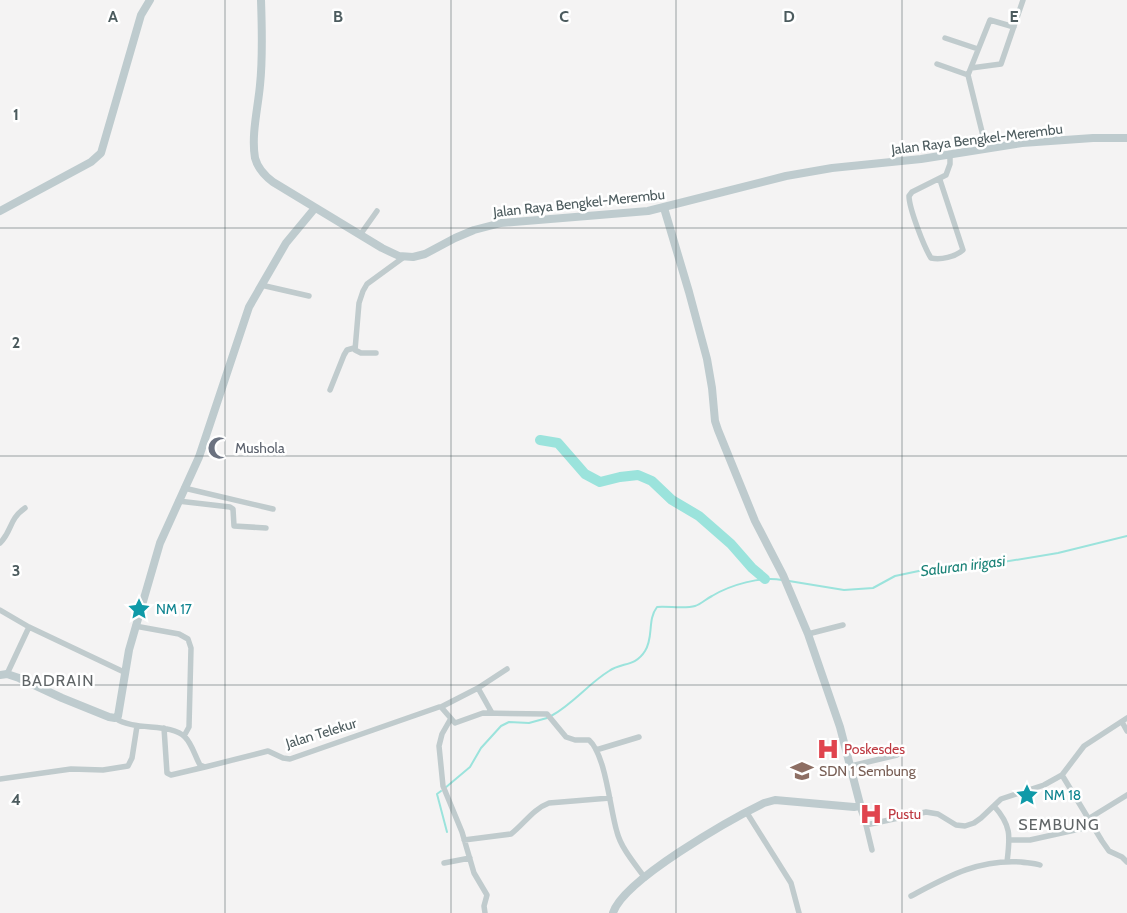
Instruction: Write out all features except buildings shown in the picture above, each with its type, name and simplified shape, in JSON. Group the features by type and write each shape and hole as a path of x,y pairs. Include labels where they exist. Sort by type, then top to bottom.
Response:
{"street":[{"path":"0,211 91,162 101,152 140,15 150,0"},
{"path":"261,0 260,84 255,138 256,160 263,174 382,248 404,257"},
{"path":"971,68 1002,64 1023,0"},
{"path":"986,148 968,75 990,20 1014,27"},
{"path":"945,38 978,49"},
{"path":"936,64 968,75"},
{"name":"Jalan Raya Bengkel-Merembu","path":"404,257 425,254 454,238 501,223 648,211 786,176 832,168 921,159 1022,143 1081,138 1127,138"},
{"path":"940,180 963,250 953,255 936,259 931,258 928,253 909,196 912,192 940,180 948,171 950,154"},
{"path":"114,718 118,716 120,710 129,650 160,543 199,457 249,307 286,244 315,208"},
{"path":"664,208 690,292 707,359 715,421 755,521 784,576 808,634 852,766 860,800 859,806 872,850"},
{"path":"360,235 377,211"},
{"path":"354,348 358,328 359,303 363,291 367,284 404,257"},
{"path":"261,285 309,296"},
{"path":"354,348 362,353 376,352"},
{"path":"330,390 344,355 347,350 354,348"},
{"path":"184,488 273,509"},
{"path":"178,501 230,508 233,509 234,526 266,528"},
{"path":"0,543 8,532 12,519 25,508"},
{"path":"0,610 29,627 126,673"},
{"path":"808,634 843,625"},
{"path":"135,626 179,634 186,637 190,642 189,727 184,736"},
{"path":"29,627 4,675 114,718 124,724 164,728 184,736 200,765 205,767"},
{"name":"Jalan Telekur","path":"164,728 167,773 171,774 268,751 290,759 442,707 478,688 507,669"},
{"path":"478,688 492,713"},
{"path":"442,707 450,720 457,723 476,714 547,714 566,737 575,740 589,740 596,750 619,838 645,878"},
{"path":"450,720 442,734 439,746 443,786 452,806 474,873 487,895 484,906 485,913"},
{"path":"866,825 926,812 938,814 956,825 965,826 978,821 1005,797 1044,785 1062,774 1084,746 1124,720 1127,731"},
{"path":"0,779 71,769 103,770 128,766 132,758 137,726"},
{"path":"596,750 639,737"},
{"path":"852,766 897,755"},
{"path":"1062,774 1109,851 1122,857 1127,862"},
{"path":"1088,819 1127,795"},
{"path":"464,840 512,834 524,820 542,805 610,798"},
{"path":"613,913 620,900 673,855 764,803 775,800 859,806"},
{"path":"994,806 1006,820 1010,840 1007,862"},
{"path":"747,813 791,883 799,913"},
{"path":"1010,840 1030,840 1093,826"},
{"path":"444,863 470,858"},
{"path":"911,896 969,867 1007,862 1040,865"}],"waterway":[{"path":"540,440 558,443 585,474 600,482 638,475 652,481 672,500 699,516 731,544 752,568 765,579"},
{"name":"Saluran irigasi","path":"789,581 844,590 873,588 895,576 947,565 991,564 1058,553 1127,536"},
{"name":"Saluran irigasi","path":"551,716 609,671 633,662 641,656 648,646 652,617 657,607 691,607 737,585 755,580 782,580"},
{"name":"Saluran irigasi","path":"445,788 470,767 481,748 501,726 509,722 529,723 547,718"},
{"name":"Saluran irigasi","path":"441,791 437,794 447,832"}],"place":[{"name":"Mushola","path":"219,448"},
{"name":"NM 17","path":"139,609"},
{"name":"Poskesdes","path":"828,749"},
{"name":"SDN 1 Sembung","path":"802,771"},
{"name":"NM 18","path":"1027,795"},
{"name":"Pustu","path":"871,814"}],"district":[{"name":"BADRAIN","path":"58,680"},
{"name":"SEMBUNG","path":"1059,824"}]}
